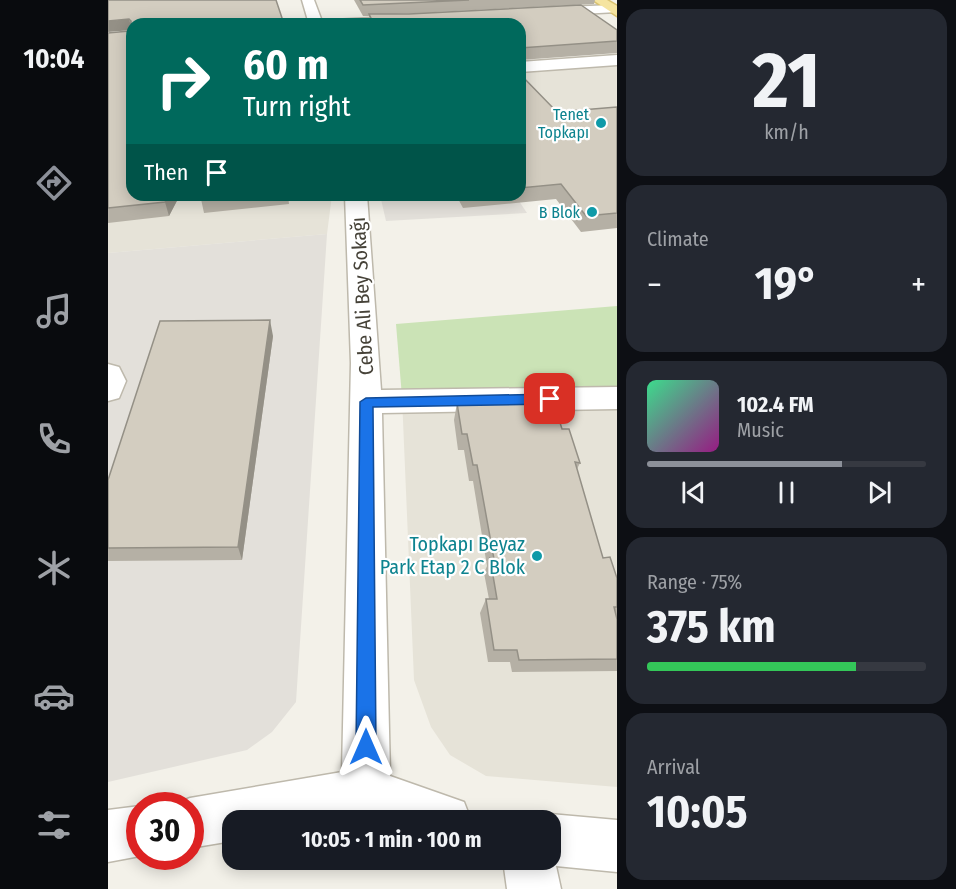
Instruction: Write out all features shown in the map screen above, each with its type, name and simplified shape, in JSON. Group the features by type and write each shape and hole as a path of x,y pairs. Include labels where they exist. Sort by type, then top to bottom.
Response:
{"main road":[{"path":"599,0 614,10"}],"street":[{"path":"308,0 314,18"},
{"path":"531,13 614,10"},
{"path":"526,67 617,60"},
{"name":"Cebe Ali Bey Sokağı","path":"356,201 366,363 366,793"},
{"path":"108,374 111,381 108,390"},
{"path":"366,402 617,398"},
{"path":"204,821 366,793 417,810"},
{"path":"108,836 126,833"},
{"path":"561,841 617,846"},
{"path":"531,870 534,889"}],"shaded area":[{"path":"617,65 617,149 526,156 526,72"},
{"path":"108,137 126,180 126,201 331,201 327,234 108,253"},
{"path":"381,201 519,201 527,213 386,221"},
{"path":"327,234 296,702 272,732 247,750 108,782 108,253"},
{"path":"617,394 617,787 486,776 450,755 431,727 414,680 402,397"}],"green space":[{"path":"617,306 617,394 402,397 396,324"}],"building":[{"path":"108,0 276,0 282,18 126,18 108,21"},
{"path":"360,0 469,0 363,5"},
{"path":"581,5 617,30 617,41 526,48 526,18 371,18 369,14"},
{"path":"126,31 126,201 165,202 108,208 108,33"},
{"path":"526,80 557,112 617,107 617,213 586,216 561,184 526,187"},
{"path":"270,320 238,547 108,548 108,480 160,321"},
{"name":"Topkapı Beyaz Park Etap 2 C Blok","path":"552,397 562,429 569,429 580,463 575,462 603,558 610,557 617,578 617,607 614,607 617,619 617,659 519,660 517,650 494,650 486,599 497,599 490,558 494,559 477,465 473,465 467,434 462,434 457,403 474,403 473,398"}],"place":[{"name":"Tenet Topkapı","path":"601,123"},
{"name":"B Blok","path":"592,212"},
{"name":"Topkapı Beyaz Park Etap 2 C Blok","path":"537,556"}],"route":[{"path":"366,747 366,402 550,399"}]}
